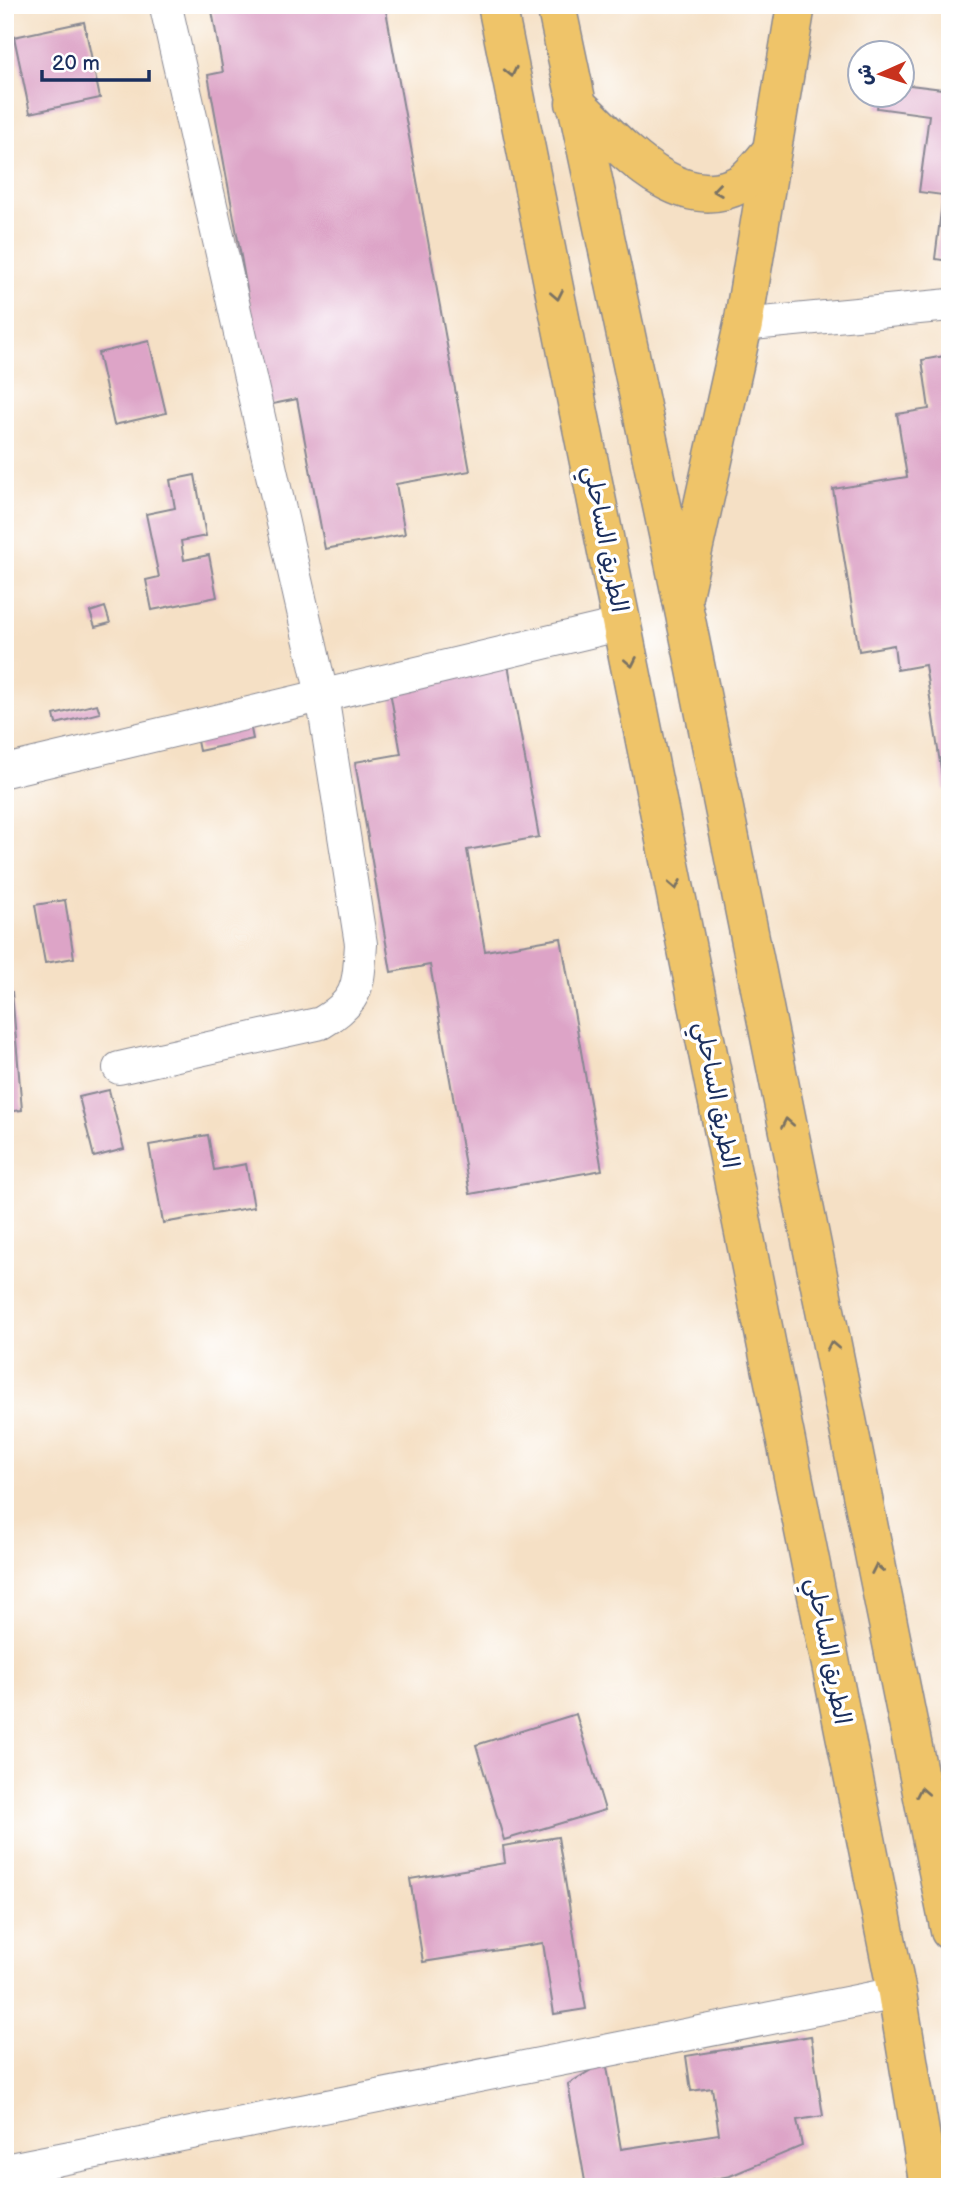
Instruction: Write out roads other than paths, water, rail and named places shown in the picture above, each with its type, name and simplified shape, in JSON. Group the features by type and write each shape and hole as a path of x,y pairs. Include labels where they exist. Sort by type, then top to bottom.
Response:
{"main road":[{"name":"الطريق الساحلي","path":"497,5 897,1993 929,2187"},
{"path":"556,5 682,600 950,1931"},
{"path":"682,600 743,325 796,5"},
{"path":"575,103 650,169 670,183 693,191 718,191 742,183 771,152"}],"street":[{"path":"119,1068 321,1023 344,1009 358,984 361,944 322,695 166,7"},
{"path":"743,325 950,305"},
{"path":"5,771 623,624"},
{"path":"5,2170 897,1993"}]}
